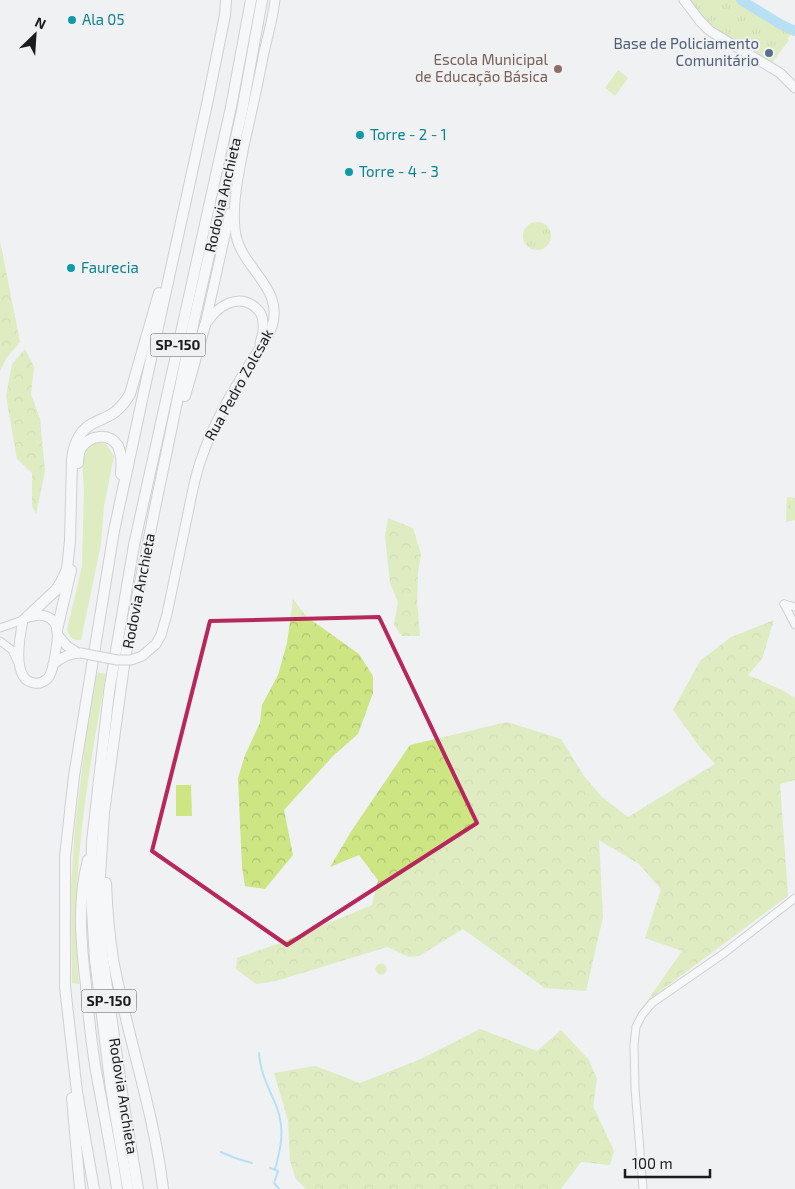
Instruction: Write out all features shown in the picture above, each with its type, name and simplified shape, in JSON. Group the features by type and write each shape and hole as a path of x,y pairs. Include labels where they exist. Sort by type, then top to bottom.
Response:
{"highway":[{"name":"SP-150","path":"94,1189 77,1092 64,987 65,857 74,776 114,531 225,16 226,0"},
{"name":"Rodovia Anchieta","path":"128,1189 112,1089 95,959 91,895 92,842 110,692 134,545 232,107 251,0"},
{"name":"Rodovia Anchieta","path":"138,1189 102,952 100,860 104,812 125,658 193,325 242,110 262,0"},
{"path":"25,618 56,590 64,577 70,541 73,449 82,431 115,412 125,403 130,394 179,232"},
{"path":"156,503 206,325"},
{"path":"56,629 72,565 79,456 81,448 88,440 94,437 102,436 117,444 122,459 114,531"},
{"path":"104,812 108,920 113,959 158,1154 163,1189"},
{"path":"92,842 83,876 81,924 83,965 95,1064 117,1189"},
{"path":"73,1062 70,1076 80,1189"}],"main road":[{"name":"Rua Pedro Zolcsak","path":"80,653 117,660 131,660 142,656 156,644 167,614 198,468 209,437 222,410 272,327 274,305 269,290 242,252 235,234 234,222 238,177 275,0"},
{"path":"684,0 710,31 780,73 795,88"},
{"path":"206,325 238,177"},
{"path":"206,325 217,310 228,303 239,300 250,303 260,313 263,322 258,351"},
{"path":"56,629 53,665 48,678 35,683 25,679 18,664 25,618 42,615 50,618 67,646 80,653"},
{"path":"53,665 64,656 80,653"}],"street":[{"path":"795,607 784,604 795,625"},
{"path":"0,628 25,618"},
{"path":"0,641 12,650 18,664"},
{"path":"643,1189 635,1088 634,1045 636,1028 642,1015 652,1003 722,954 795,898"}],"highlighted area":[{"path":"379,617 477,823 287,945 152,851 210,621"}],"green space":[{"path":"690,0 741,0 774,24 792,34 787,38 789,40 771,64 737,45 714,29 696,11"},
{"path":"618,70 628,78 615,96 605,88"},
{"path":"537,222 547,226 551,236 547,246 537,250 527,246 523,236 527,226"},
{"path":"0,241 20,342 7,357 0,371"},
{"path":"25,349 34,367 31,394 40,419 45,471 36,514 32,506 32,473 17,459 6,396 12,364"},
{"path":"106,444 114,456 104,506 101,544 81,640 78,640 73,639 67,630 82,566 84,489 82,462 89,445"},
{"path":"787,497 795,498 795,520 786,522"},
{"path":"388,518 413,528 421,554 417,601 420,636 402,636 394,625 398,602 390,583 385,536"},
{"path":"293,599 307,617 359,654 373,676 373,693 358,734 333,756 284,810 293,855 265,889 245,886 242,867 238,778 245,755 260,723 262,705 278,675 287,643"},
{"path":"774,620 762,659 748,675 795,698 795,780 780,784 788,896 647,1001 682,951 645,938 661,889 639,864 599,840 603,917 586,991 545,988 463,929 419,956 409,957 387,947 276,981 256,984 236,969 237,958 283,942 372,905 378,880 359,855 330,867 352,830 410,745 507,722 561,739 584,776 602,797 628,817 715,764 699,746 673,710 700,661 731,637"},
{"path":"94,672 106,674 87,789 78,867 76,906 79,984 72,983 71,887 75,827"},
{"path":"176,785 191,785 192,816 176,816"},
{"path":"381,963 387,969 381,975 375,969"},
{"path":"480,1029 537,1051 561,1030 589,1060 597,1079 593,1106 614,1151 610,1165 581,1162 561,1189 306,1189 296,1179 290,1161 288,1120 274,1073 315,1066 360,1083 421,1059"}],"waterway":[{"path":"741,0 795,31"},
{"path":"259,1053 263,1074 277,1108 281,1124 280,1146 275,1169"},
{"path":"221,1152 252,1163"},
{"path":"270,1168 278,1171 274,1183 279,1189"}],"place":[{"name":"Ala 05","path":"72,20"},
{"name":"Base de Policiamento Comunitário","path":"769,53"},
{"name":"Escola Municipal de Educação Básica","path":"558,69"},
{"name":"Torre - 2 - 1","path":"360,135"},
{"name":"Torre - 4 - 3","path":"349,172"},
{"name":"Faurecia","path":"71,268"}]}
